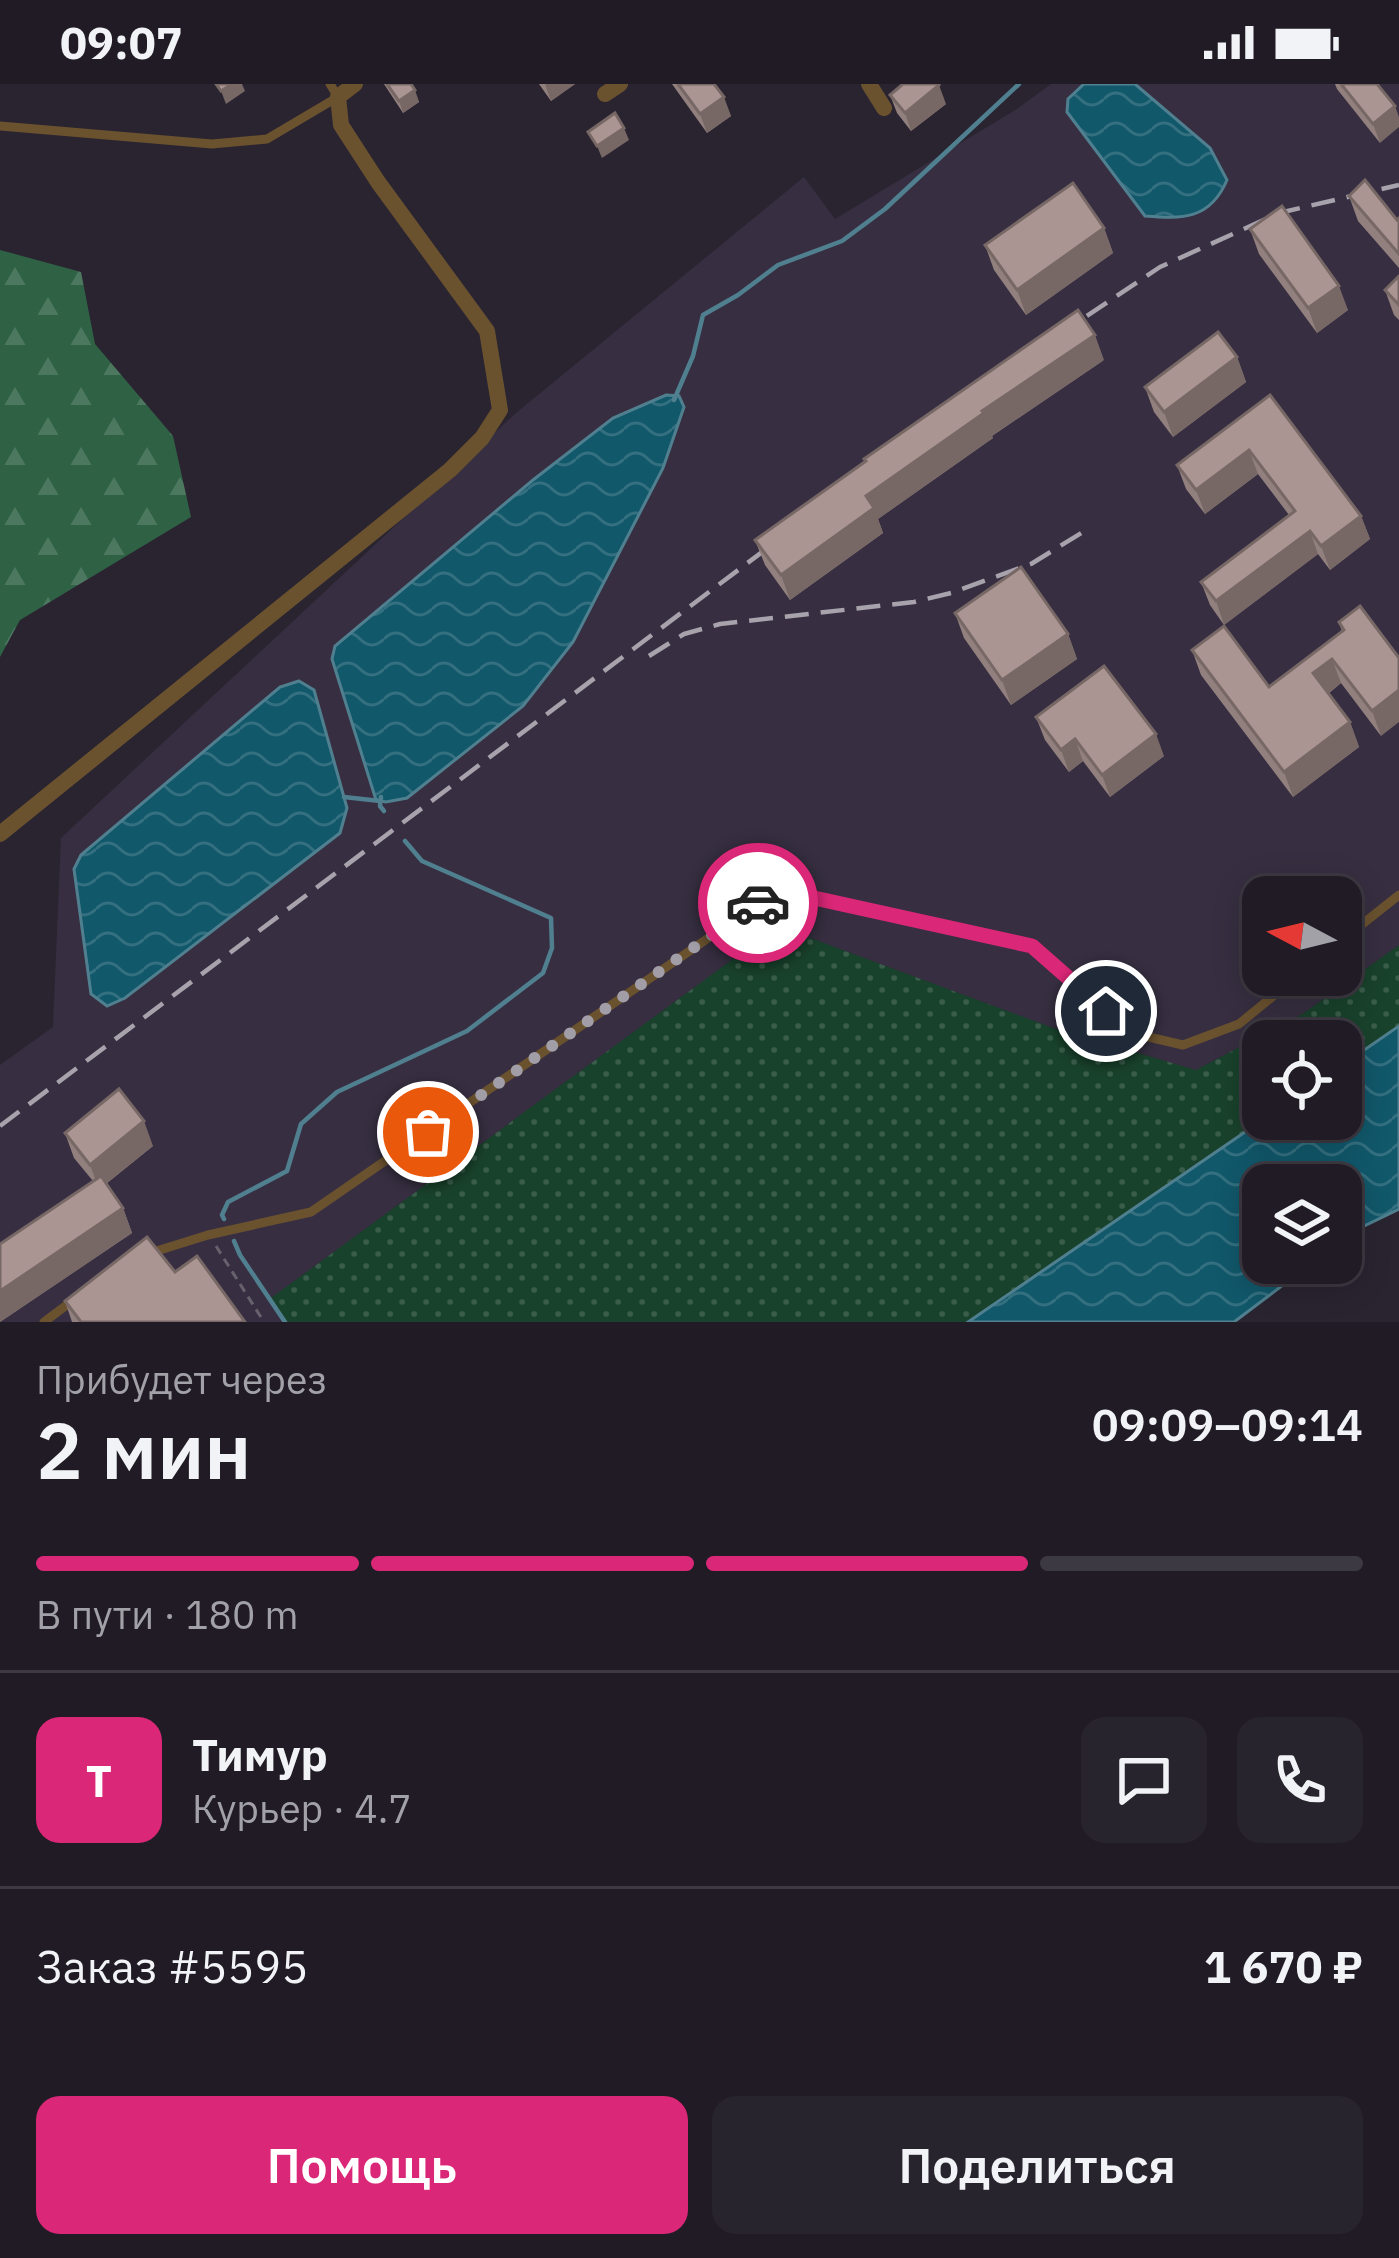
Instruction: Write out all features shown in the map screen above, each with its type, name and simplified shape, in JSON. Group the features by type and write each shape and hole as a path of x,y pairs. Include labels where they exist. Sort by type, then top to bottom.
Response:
{"street":[{"path":"0,834 450,470 482,438 500,410 487,331 341,125 334,90 355,84"},
{"path":"869,84 884,108"}],"lane":[{"path":"0,126 212,144 267,139 334,90"},
{"path":"139,1259 208,1235 311,1212 778,890 1032,946 1127,1032 1183,1045 1239,1024 1273,996"},
{"path":"1362,924 1399,895"},
{"path":"44,1322 76,1298"}],"path":[{"path":"208,1235 264,1322"}],"shaded area":[{"path":"1051,84 1399,84 1399,945 1362,971 1362,876 1242,876 1242,996 1328,996 1291,1020 1242,1020 1242,1046 1196,1070 1056,1029 778,926 271,1298 285,1322 0,1322 0,1065 53,1027 61,838 516,413 804,177 835,219"}],"green space":[{"path":"0,250 81,272 95,344 173,436 191,517 20,620 0,657"},
{"path":"778,926 1056,1029 1196,1070 1242,1046 1242,1134 968,1322 285,1322 271,1298"},
{"path":"1399,945 1399,1026 1362,1052 1362,1020 1291,1020 1328,996 1362,996 1362,971"}],"water":[{"path":"1084,84 1135,84 1210,148 1227,180 1212,203 1194,214 1145,216 1067,112 1068,99"},
{"path":"666,395 679,396 684,407 663,468 573,642 523,706 407,798 376,800 332,659 335,646 613,418"},
{"path":"299,681 314,690 347,808 340,833 125,998 107,1006 91,994 74,869 81,855 280,687"},
{"path":"1399,1026 1399,1209 1362,1227 1362,1164 1242,1164 1242,1284 1284,1284 1234,1322 968,1322 1242,1134 1242,1140 1362,1140 1362,1052"}],"building":[{"path":"387,84 411,84 415,90 399,101"},
{"path":"678,84 714,84 724,97 700,114"},
{"path":"903,84 939,85 905,113 890,95"},
{"path":"1341,84 1377,84 1395,106 1373,124"},
{"path":"615,113 624,128 597,146 588,132"},
{"path":"1365,180 1399,218 1399,254 1349,196"},
{"path":"1073,183 1104,228 1017,290 985,245"},
{"path":"1282,206 1339,286 1308,308 1250,229"},
{"path":"1399,276 1399,305 1385,290"},
{"path":"1078,310 1095,335 866,496 874,508 781,575 755,540"},
{"path":"1218,332 1237,357 1164,412 1145,387"},
{"path":"1270,395 1361,516 1321,546 1310,531 1216,601 1201,582 1295,511 1249,450 1196,490 1177,465"},
{"path":"1021,567 1068,634 1002,680 955,613"},
{"path":"1360,606 1399,658 1399,690 1372,711 1332,659 1313,673 1350,722 1284,772 1192,650 1224,626 1269,687 1344,630 1339,622"},
{"path":"1104,666 1156,734 1102,775 1075,739 1061,750 1036,717"},
{"path":"119,1089 144,1121 90,1165 65,1133"},
{"path":"101,1176 123,1208 0,1291 0,1244"},
{"path":"147,1237 175,1272 197,1256 245,1322 81,1322 65,1301"}],"waterway":[{"path":"674,400 693,356 703,315 778,265 842,241 885,209 1019,84"},
{"path":"344,797 380,801"},
{"path":"381,797 384,811"},
{"path":"224,1219 228,1202 287,1171 301,1124 337,1092 467,1031 543,973 552,948 551,918 422,861 405,841"},
{"path":"234,1241 285,1322"}],"railway":[{"path":"1057,336 1160,267 1279,213 1399,185"},
{"path":"649,656 684,634 720,624 914,602 951,593 1031,564 1091,527"},
{"path":"0,1126 786,534"}],"way so far":[{"path":"428,1132 758,903"}],"route":[{"path":"758,903 778,890 1032,946 1106,1011"}]}
